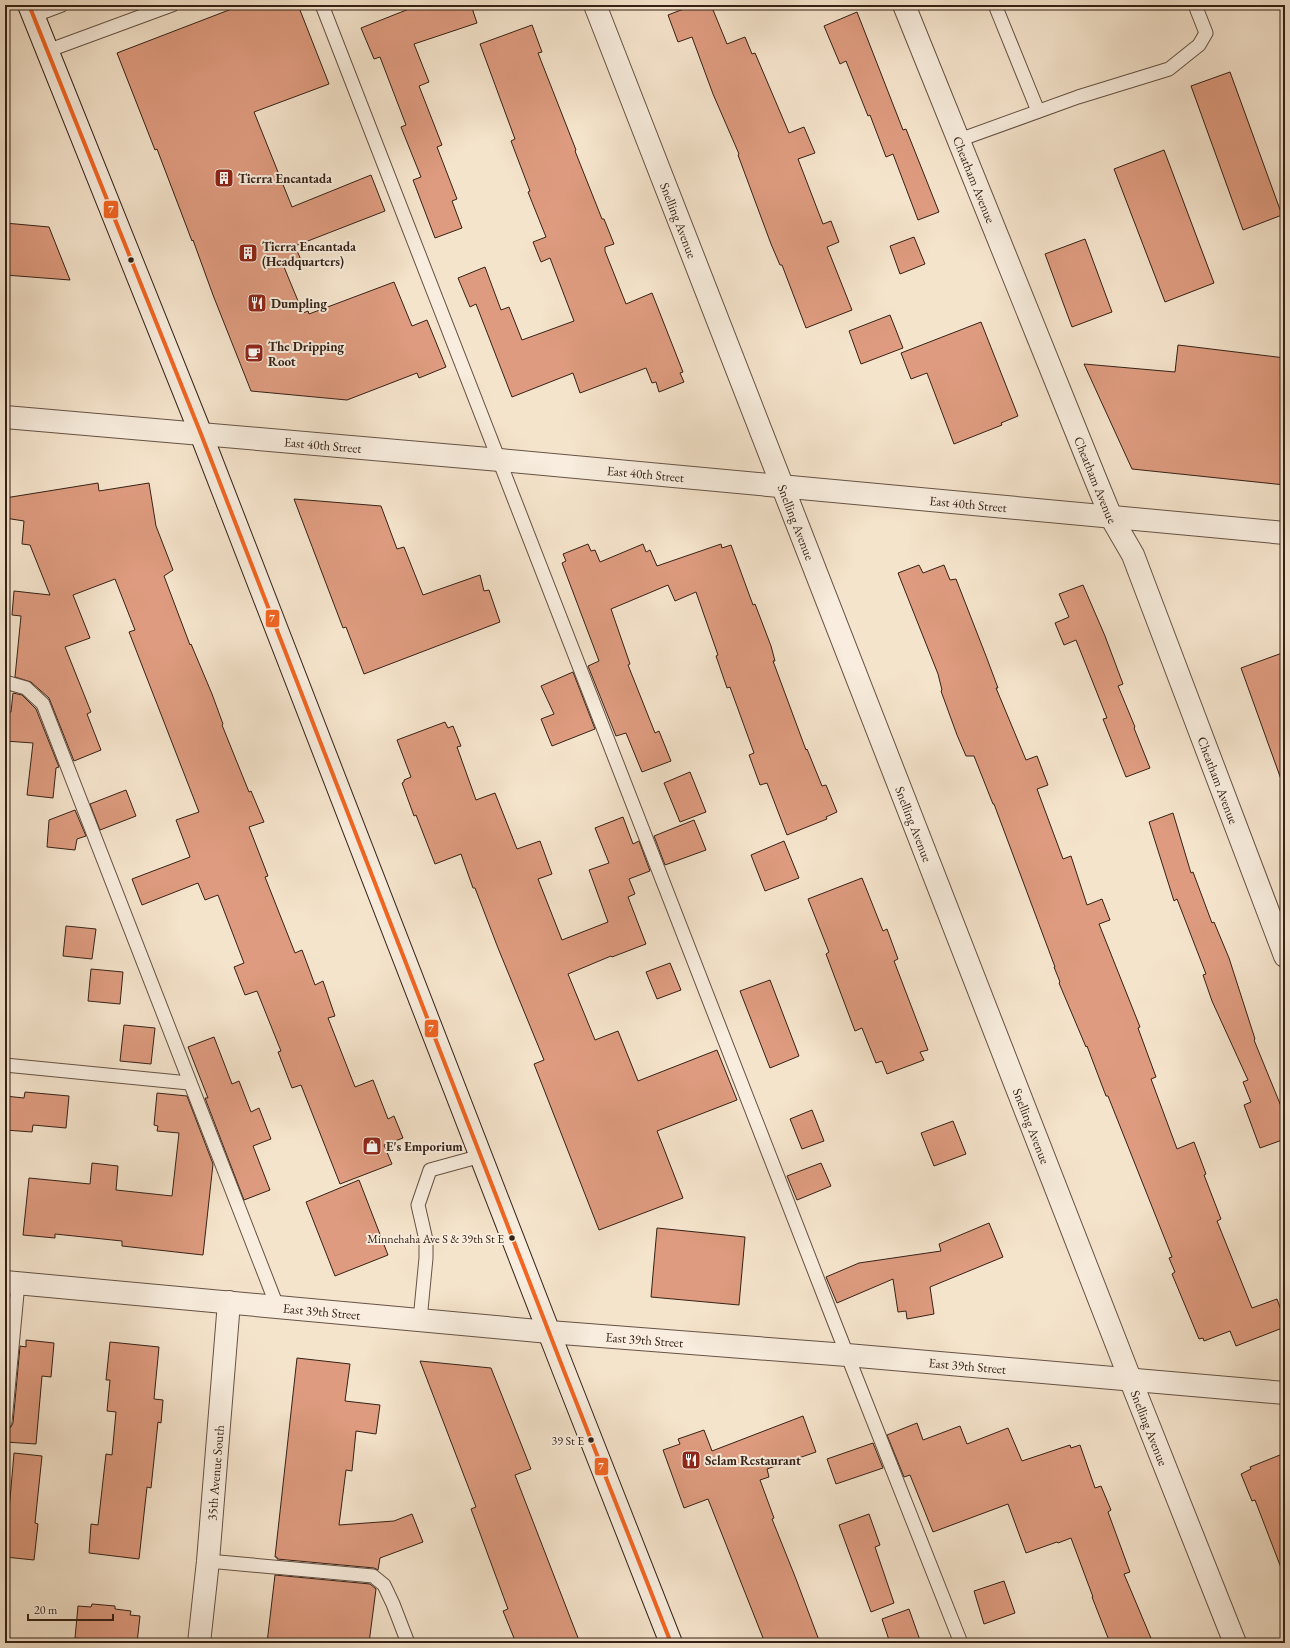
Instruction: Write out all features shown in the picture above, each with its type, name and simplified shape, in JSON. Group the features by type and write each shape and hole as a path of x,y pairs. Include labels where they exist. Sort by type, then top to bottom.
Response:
{"street":[{"name":"Snelling Avenue","path":"595,5 1131,1381 1236,1643"},
{"name":"Cheatham Avenue","path":"904,5 1111,517 1133,555 1285,956"},
{"path":"31,11 201,434 671,1643"},
{"name":"East 40th Street","path":"5,417 500,460 1285,533"},
{"name":"East 39th Street","path":"12,1282 549,1332 847,1355 1285,1394"},
{"name":"35th Avenue South","path":"199,1643 208,1561 229,1302"}],"lane":[{"path":"31,11 62,5"},
{"path":"48,51 172,5"},
{"path":"322,5 847,1355 961,1643"},
{"path":"995,5 1038,111"},
{"path":"959,140 1078,97 1169,69 1200,45 1206,33 1196,5"},
{"path":"5,682 26,688 43,704 189,1083 277,1306"},
{"path":"5,1065 189,1083"},
{"path":"420,1320 426,1246 418,1205 430,1170 481,1156"},
{"path":"5,1422 12,1282"},
{"path":"208,1561 373,1576 384,1585 408,1643"}],"building":[{"path":"242,5 298,5 329,84 254,112 292,207 371,175 385,211 295,246 301,260 284,267 303,313 308,311 309,314 394,282 412,326 427,320 446,367 419,378 417,373 347,400 251,391 157,149 155,150 117,53"},
{"path":"419,5 471,5 477,23 414,44 429,82 419,86 442,145 437,147 457,199 452,201 462,228 435,238 413,180 421,177 401,127 406,125 380,57 374,59 361,28"},
{"path":"694,5 711,5 727,44 745,37 752,54 755,53 789,133 804,127 815,153 798,159 823,224 831,221 839,242 827,247 852,310 806,328 782,265 780,265 771,244 738,155 739,154 713,94 692,37 678,42 668,15"},
{"path":"857,12 903,130 906,129 939,212 918,220 893,154 886,157 870,115 868,116 846,61 840,64 824,26"},
{"path":"532,25 542,52 538,53 602,219 604,219 614,244 605,247 605,251 626,304 652,293 683,372 680,373 684,382 659,392 656,382 652,383 646,368 580,393 573,373 512,397 476,304 470,307 458,278 485,267 501,310 509,307 522,340 574,321 550,258 541,262 533,242 546,237 528,192 530,191 511,141 515,139 480,44"},
{"path":"1230,72 1282,215 1243,230 1191,86"},
{"path":"1164,150 1214,283 1165,302 1114,169"},
{"path":"5,223 49,227 70,280 5,275"},
{"path":"914,237 925,264 900,274 890,246"},
{"path":"1085,239 1112,312 1072,327 1045,254"},
{"path":"890,315 903,348 861,364 849,331"},
{"path":"981,322 1018,416 1001,423 1002,425 954,444 927,373 911,379 901,353"},
{"path":"1178,345 1285,358 1285,485 1132,469 1084,364 1175,372"},
{"path":"98,483 99,491 149,483 156,526 173,570 164,576 190,645 191,644 212,694 223,724 222,725 249,792 251,791 264,822 249,827 268,876 265,877 295,953 302,950 315,985 323,981 335,1016 328,1018 355,1087 373,1080 388,1119 394,1116 403,1138 384,1145 392,1164 340,1184 301,1085 292,1088 278,1052 281,1051 257,991 245,995 234,967 244,963 218,895 205,900 198,883 142,905 132,879 190,857 176,820 199,812 129,632 135,630 115,579 73,595 90,638 65,647 91,712 87,714 101,750 74,761 49,698 31,682 15,677 21,616 12,615 14,591 50,595 30,545 22,544 24,521 5,518 5,498"},
{"path":"294,499 381,506 397,549 404,547 423,595 480,575 484,591 489,590 500,622 364,674 346,627 343,628"},
{"path":"588,544 591,551 595,550 600,562 643,544 646,552 650,550 657,566 721,544 722,548 731,545 753,605 755,604 771,646 775,661 773,661 806,750 807,749 822,786 826,785 837,812 826,817 827,819 787,835 767,783 760,785 749,755 754,753 730,687 727,688 716,656 718,655 696,592 675,601 668,585 611,609 630,664 628,665 655,733 659,731 671,761 642,772 626,733 616,736 588,666 599,661 562,563 566,561 563,554"},
{"path":"919,565 923,573 944,565 950,580 956,579 998,688 996,688 1026,760 1037,756 1048,785 1037,789 1063,859 1071,856 1087,905 1102,899 1110,920 1099,924 1140,1027 1138,1028 1156,1077 1151,1079 1177,1149 1194,1142 1206,1174 1204,1175 1221,1219 1217,1221 1252,1308 1277,1299 1285,1321 1285,1327 1236,1346 1230,1331 1204,1341 1203,1338 1199,1339 1172,1274 1175,1272 1169,1258 1172,1257 1108,1096 1106,1096 1087,1046 1086,1047 1059,983 1060,982 1055,967 994,804 974,756 966,756 957,735 941,691 938,674 898,573"},
{"path":"1083,585 1105,636 1123,684 1118,686 1150,768 1126,777 1103,719 1107,718 1076,640 1064,645 1055,623 1069,617 1059,594"},
{"path":"1285,652 1285,782 1282,782 1241,668"},
{"path":"573,672 595,729 552,746 541,719 554,714 541,686"},
{"path":"13,693 22,695 36,709 59,767 56,768 53,798 27,795 33,743 5,741 5,712 11,712"},
{"path":"445,722 448,728 453,726 461,746 457,747 476,800 495,793 517,849 540,841 552,874 538,879 562,940 608,922 589,870 609,863 595,828 623,817 633,844 639,841 650,871 629,879 635,894 628,897 646,944 612,957 611,956 568,974 595,1040 618,1031 638,1081 717,1050 737,1100 657,1131 683,1198 599,1230 534,1064 544,1060 475,888 473,888 461,854 435,864 416,815 414,816 402,783 404,780 411,777 397,740"},
{"path":"690,772 706,812 680,822 664,783"},
{"path":"126,790 136,816 100,830 90,804"},
{"path":"75,810 86,836 77,839 75,850 47,847 49,820"},
{"path":"1173,813 1191,873 1193,872 1212,923 1214,922 1229,958 1255,1039 1254,1040 1285,1116 1285,1139 1260,1148 1244,1105 1251,1102 1243,1082 1248,1080 1212,1001 1203,975 1206,974 1177,899 1174,901 1149,822"},
{"path":"694,820 706,850 665,865 654,836"},
{"path":"784,841 799,878 765,891 751,855"},
{"path":"862,878 883,931 887,929 898,959 894,961 928,1050 920,1052 924,1060 887,1074 882,1061 876,1063 862,1028 855,1031 826,954 829,952 808,899"},
{"path":"66,926 96,929 92,959 63,956"},
{"path":"670,963 681,990 657,999 646,972"},
{"path":"91,969 123,972 120,1004 88,1001"},
{"path":"770,980 799,1056 770,1068 740,991"},
{"path":"124,1025 155,1028 151,1064 120,1061"},
{"path":"214,1037 232,1084 239,1081 251,1112 259,1108 271,1139 253,1146 270,1190 244,1200 205,1098 208,1098 188,1047"},
{"path":"25,1092 69,1096 66,1128 33,1125 32,1132 5,1130 5,1096 24,1098"},
{"path":"157,1093 187,1096 213,1164 203,1255 122,1246 122,1241 55,1234 55,1238 23,1235 29,1178 90,1184 92,1163 118,1166 116,1190 172,1196 179,1133 157,1131 158,1126 154,1125"},
{"path":"812,1110 824,1141 802,1149 790,1119"},
{"path":"953,1121 966,1154 934,1166 921,1133"},
{"path":"821,1163 831,1186 797,1200 787,1176"},
{"path":"359,1180 388,1255 335,1276 306,1202"},
{"path":"989,1223 1003,1257 930,1287 934,1314 907,1319 906,1311 898,1312 893,1279 837,1303 826,1277 859,1263 941,1251 939,1244"},
{"path":"657,1228 745,1237 739,1305 651,1297"},
{"path":"26,1340 54,1343 51,1377 42,1376 36,1444 5,1442 5,1430 11,1427 13,1423 20,1346 26,1347"},
{"path":"110,1342 159,1347 154,1399 163,1400 161,1423 158,1422 151,1488 147,1487 139,1559 89,1553 91,1524 98,1525 106,1454 112,1455 116,1412 107,1411 110,1380 106,1380"},
{"path":"297,1358 350,1364 345,1401 380,1405 376,1434 356,1431 352,1471 346,1470 339,1525 394,1521 412,1514 423,1542 380,1558 378,1570 374,1568 277,1559 277,1557 275,1557"},
{"path":"420,1361 491,1368 531,1469 515,1475 580,1643 516,1643 503,1611 508,1609 471,1509 476,1507"},
{"path":"803,1416 816,1452 767,1469 769,1477 760,1480 774,1518 772,1519 820,1643 765,1643 708,1499 684,1508 663,1450 680,1444 678,1439 704,1430 712,1451"},
{"path":"917,1423 923,1440 960,1426 967,1444 1008,1428 1022,1461 1070,1445 1071,1448 1080,1445 1095,1488 1101,1486 1111,1510 1108,1512 1130,1572 1124,1574 1153,1643 1110,1643 1071,1538 1026,1553 1008,1504 933,1532 910,1475 904,1477 887,1435"},
{"path":"873,1443 883,1468 836,1484 827,1459"},
{"path":"14,1453 42,1456 35,1523 38,1524 34,1560 5,1557"},
{"path":"1285,1453 1285,1573 1283,1573 1255,1500 1252,1501 1241,1474 1251,1469 1250,1467"},
{"path":"869,1514 880,1545 875,1547 894,1603 871,1612 839,1525"},
{"path":"275,1575 370,1584 376,1589 369,1643 267,1643"},
{"path":"1004,1581 1015,1613 984,1624 974,1591"},
{"path":"92,1604 115,1606 115,1609 131,1611 130,1615 140,1616 137,1643 75,1638 78,1606 91,1607"},
{"path":"909,1609 921,1643 890,1643 882,1619"}],"transit line":[{"name":"7","path":"29,5 201,434 671,1643"}],"place":[{"name":"Tierra Encantada","path":"224,178"},
{"name":"Tierra Encantada (Headquarters)","path":"248,253"},
{"name":"Dumpling","path":"257,303"},
{"name":"The Dripping Root","path":"254,353"},
{"name":"E's Emporium","path":"372,1146"},
{"name":"Minnehaha Ave S & 39th St E","path":"512,1238"},
{"name":"39 St E","path":"591,1440"},
{"name":"Selam Restaurant","path":"691,1460"}]}
